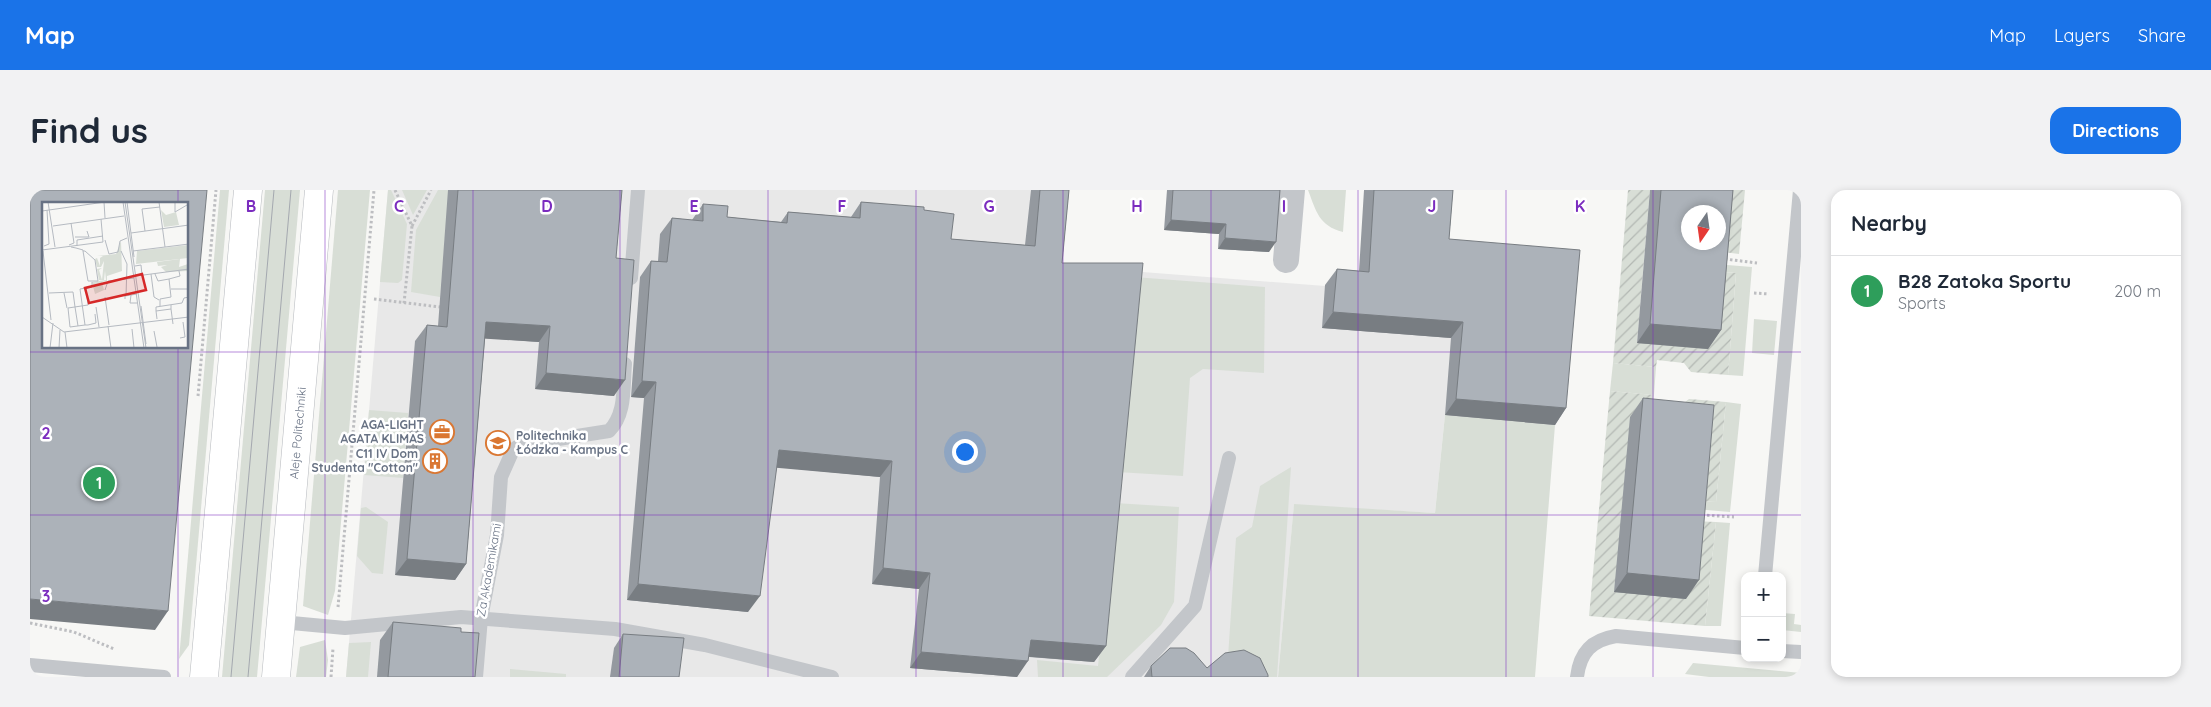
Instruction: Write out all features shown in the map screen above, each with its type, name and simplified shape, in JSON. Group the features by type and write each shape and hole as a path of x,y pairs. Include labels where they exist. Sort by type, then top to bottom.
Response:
{"main road":[{"path":"204,677 248,190"},
{"name":"Aleje Politechniki","path":"276,677 320,190"}],"street":[{"path":"1286,260 1292,190"}],"lane":[{"path":"631,288 638,190"},
{"path":"1765,572 1800,190"},
{"name":"Za Akademikami","path":"476,677 481,618 497,535 501,477 506,463 514,450 520,445 609,432 617,423 621,414 626,346"},
{"path":"1132,677 1195,606 1230,458"},
{"path":"281,622 351,627 449,616 615,629 705,645 832,677"},
{"path":"1577,677 1578,665 1585,652 1600,639 1616,636 1741,648"},
{"path":"1786,651 1801,652"},
{"path":"30,664 164,677"}],"path":[{"path":"331,677 374,190"},
{"path":"396,190 412,226"},
{"path":"404,303 412,226 432,190"},
{"path":"1724,259 1757,262"},
{"path":"374,299 440,307"},
{"path":"1694,514 1734,517"},
{"path":"30,623 74,632 117,650"}],"shaded area":[{"path":"220,190 229,190 189,645 179,659"},
{"path":"265,190 300,190 257,677 222,677"},
{"path":"338,190 370,190 335,591 328,615 303,606"},
{"path":"388,190 1059,190 1052,265 1455,296 1569,266 1555,425 1445,415 1435,513 1294,505 1278,677 346,677"},
{"path":"388,190 391,190 407,224 402,280 398,283 380,282"},
{"path":"402,190 427,190 413,215"},
{"path":"438,190 449,190 440,297 411,292 416,230"},
{"path":"1308,190 1346,190 1343,232 1323,222 1316,211"},
{"path":"1628,190 1650,190 1637,342 1714,271 1736,273 1728,375 1691,372 1684,363 1657,360 1656,367 1613,363"},
{"path":"1721,190 1745,190 1739,254 1716,251 1726,250 1726,205 1720,205"},
{"path":"1715,264 1752,267 1743,376 1728,375 1736,273 1714,271"},
{"path":"1134,277 1265,287 1264,373 1203,369 1190,378 1183,476 1117,472"},
{"path":"1754,319 1777,321 1774,355 1752,353"},
{"path":"1613,363 1656,367 1654,395 1610,391"},
{"path":"1610,391 1654,395 1653,403 1680,406 1689,399 1726,402 1716,502 1695,501 1693,521 1716,522 1705,626 1589,616"},
{"path":"1726,402 1741,404 1730,512 1695,509 1695,501 1716,502"},
{"path":"369,410 408,413 403,478 364,475"},
{"path":"1445,415 1555,425 1535,677 1278,677 1294,504 1435,513"},
{"path":"1291,467 1277,677 1261,677 1228,657 1236,538 1252,527 1260,486"},
{"path":"1115,503 1179,507 1174,602 1161,625 1107,677 1038,677 1037,660 1098,666"},
{"path":"366,507 388,522 383,574 372,573 357,556 361,508"},
{"path":"1716,522 1730,523 1721,626 1705,626"},
{"path":"1786,613 1795,614 1794,624 1801,625 1801,632 1786,630"},
{"path":"325,640 328,660 326,677 296,677 300,647"},
{"path":"371,642 368,677 346,677 349,643"},
{"path":"1693,663 1801,673 1801,677 1709,677 1685,674"},
{"path":"510,669 566,674 566,677 510,677"}],"building":[{"path":"30,190 207,190 168,611 30,599"},
{"path":"458,190 622,190 616,258 634,260 625,380 546,373 550,326 486,322 466,564 407,559 427,325 447,327"},
{"path":"1040,190 1069,190 1062,263 1143,263 1106,646 1031,640 1028,661 921,652 930,573 883,568 892,461 779,450 760,596 638,584 656,382 642,381 651,261 667,262 672,218 703,221 703,204 728,206 727,217 787,223 788,212 860,218 861,202 924,207 924,210 954,214 951,239 1035,246"},
{"path":"1173,190 1280,190 1276,242 1225,238 1226,224 1171,220"},
{"path":"1374,190 1453,190 1449,239 1580,250 1566,408 1456,399 1463,322 1333,312 1337,269 1369,272"},
{"path":"1661,190 1733,190 1721,330 1650,324"},
{"path":"1643,398 1714,405 1699,580 1627,573"},
{"path":"393,622 461,628 461,632 479,633 475,677 388,677"},
{"path":"623,634 684,638 679,677 619,677"},
{"path":"1170,648 1186,648 1194,653 1207,668 1225,653 1244,650 1260,658 1268,677 1152,677 1151,666"}],"tram line":[{"path":"231,677 274,190"},
{"path":"248,677 291,190"}],"place":[{"name":"AGA-LIGHT AGATA KLIMAS","path":"442,432"},
{"name":"Politechnika Łódzka - Kampus C","path":"498,443"},
{"name":"C11 IV Dom Studenta \"Cotton\"","path":"435,461"},
{"name":"B28 Zatoka Sportu","path":"99,483"}]}
